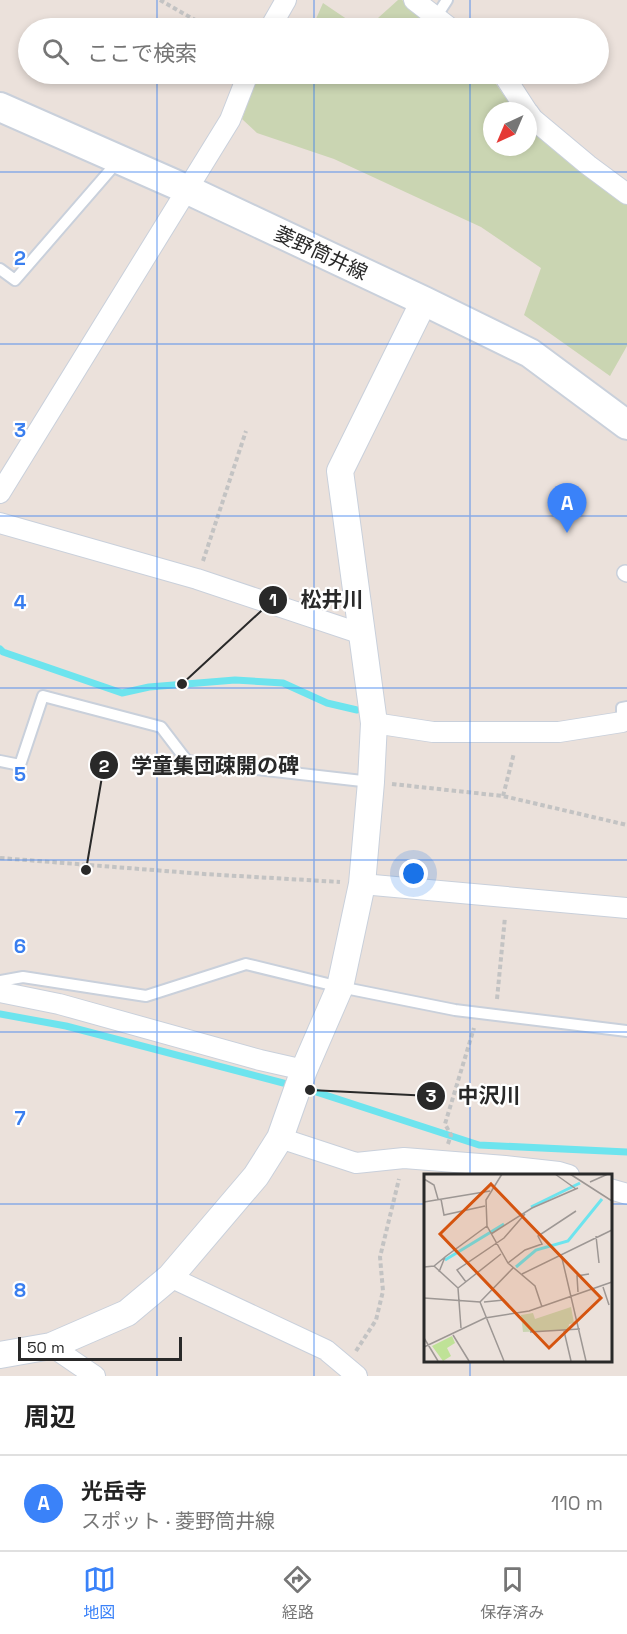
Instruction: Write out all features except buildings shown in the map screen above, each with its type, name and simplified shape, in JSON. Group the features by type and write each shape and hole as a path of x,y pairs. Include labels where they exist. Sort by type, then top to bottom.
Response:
{"main road":[{"name":"菱野筒井線","path":"0,107 186,189 530,353 627,425"}],"street":[{"path":"276,18 286,0"},
{"path":"414,0 437,18"},
{"path":"0,493 230,120 244,84"},
{"path":"510,84 521,102"},
{"path":"537,122 627,194"},
{"path":"0,1355 51,1346 127,1313 170,1277 256,1176 280,1138 304,1071 340,987 362,884 374,719 340,471 424,301"},
{"path":"0,523 197,579 362,634"},
{"path":"374,719 433,732 559,732 625,714"},
{"path":"362,884 627,908"},
{"path":"0,992 59,1004 304,1071"},
{"path":"280,1138 356,1163 404,1158 564,1174"},
{"path":"612,1190 627,1194"},
{"path":"170,1277 326,1350 352,1371"},
{"path":"51,1346 95,1376"}],"lane":[{"path":"444,18 447,0"},
{"path":"0,269 15,280 119,160"},
{"path":"0,761 20,765 43,696 161,727 187,761 371,782"},
{"path":"0,981 23,977 146,996 246,964 340,987 455,1010 627,1031"}],"path":[{"path":"160,0 192,18"},
{"path":"197,579 246,431"},
{"path":"503,796 519,732"},
{"path":"371,782 503,796 627,825"},
{"path":"0,858 362,884"},
{"path":"496,1015 507,897"},
{"path":"441,1161 451,1136 446,1124 478,1013"},
{"path":"352,1371 376,1320 383,1291 380,1257 404,1158"}],"green space":[{"path":"398,0 402,0 424,18 378,18"},
{"path":"323,3 345,18 316,18"},
{"path":"254,84 496,84 509,102 483,102 483,156 537,156 537,133 627,205 627,346 610,376 524,315 541,268 481,227 334,159 257,133 242,119"}],"waterway":[{"path":"0,649 3,652 122,693 149,687 235,680 283,683 327,703 357,710"},
{"path":"0,1014 66,1026 310,1090 479,1145 627,1152"}],"place":[{"name":"光岳寺","path":"567,533"},
{"name":"松井川","path":"182,684"},
{"name":"学童集団疎開の碑","path":"86,870"},
{"name":"中沢川","path":"310,1090"}]}
